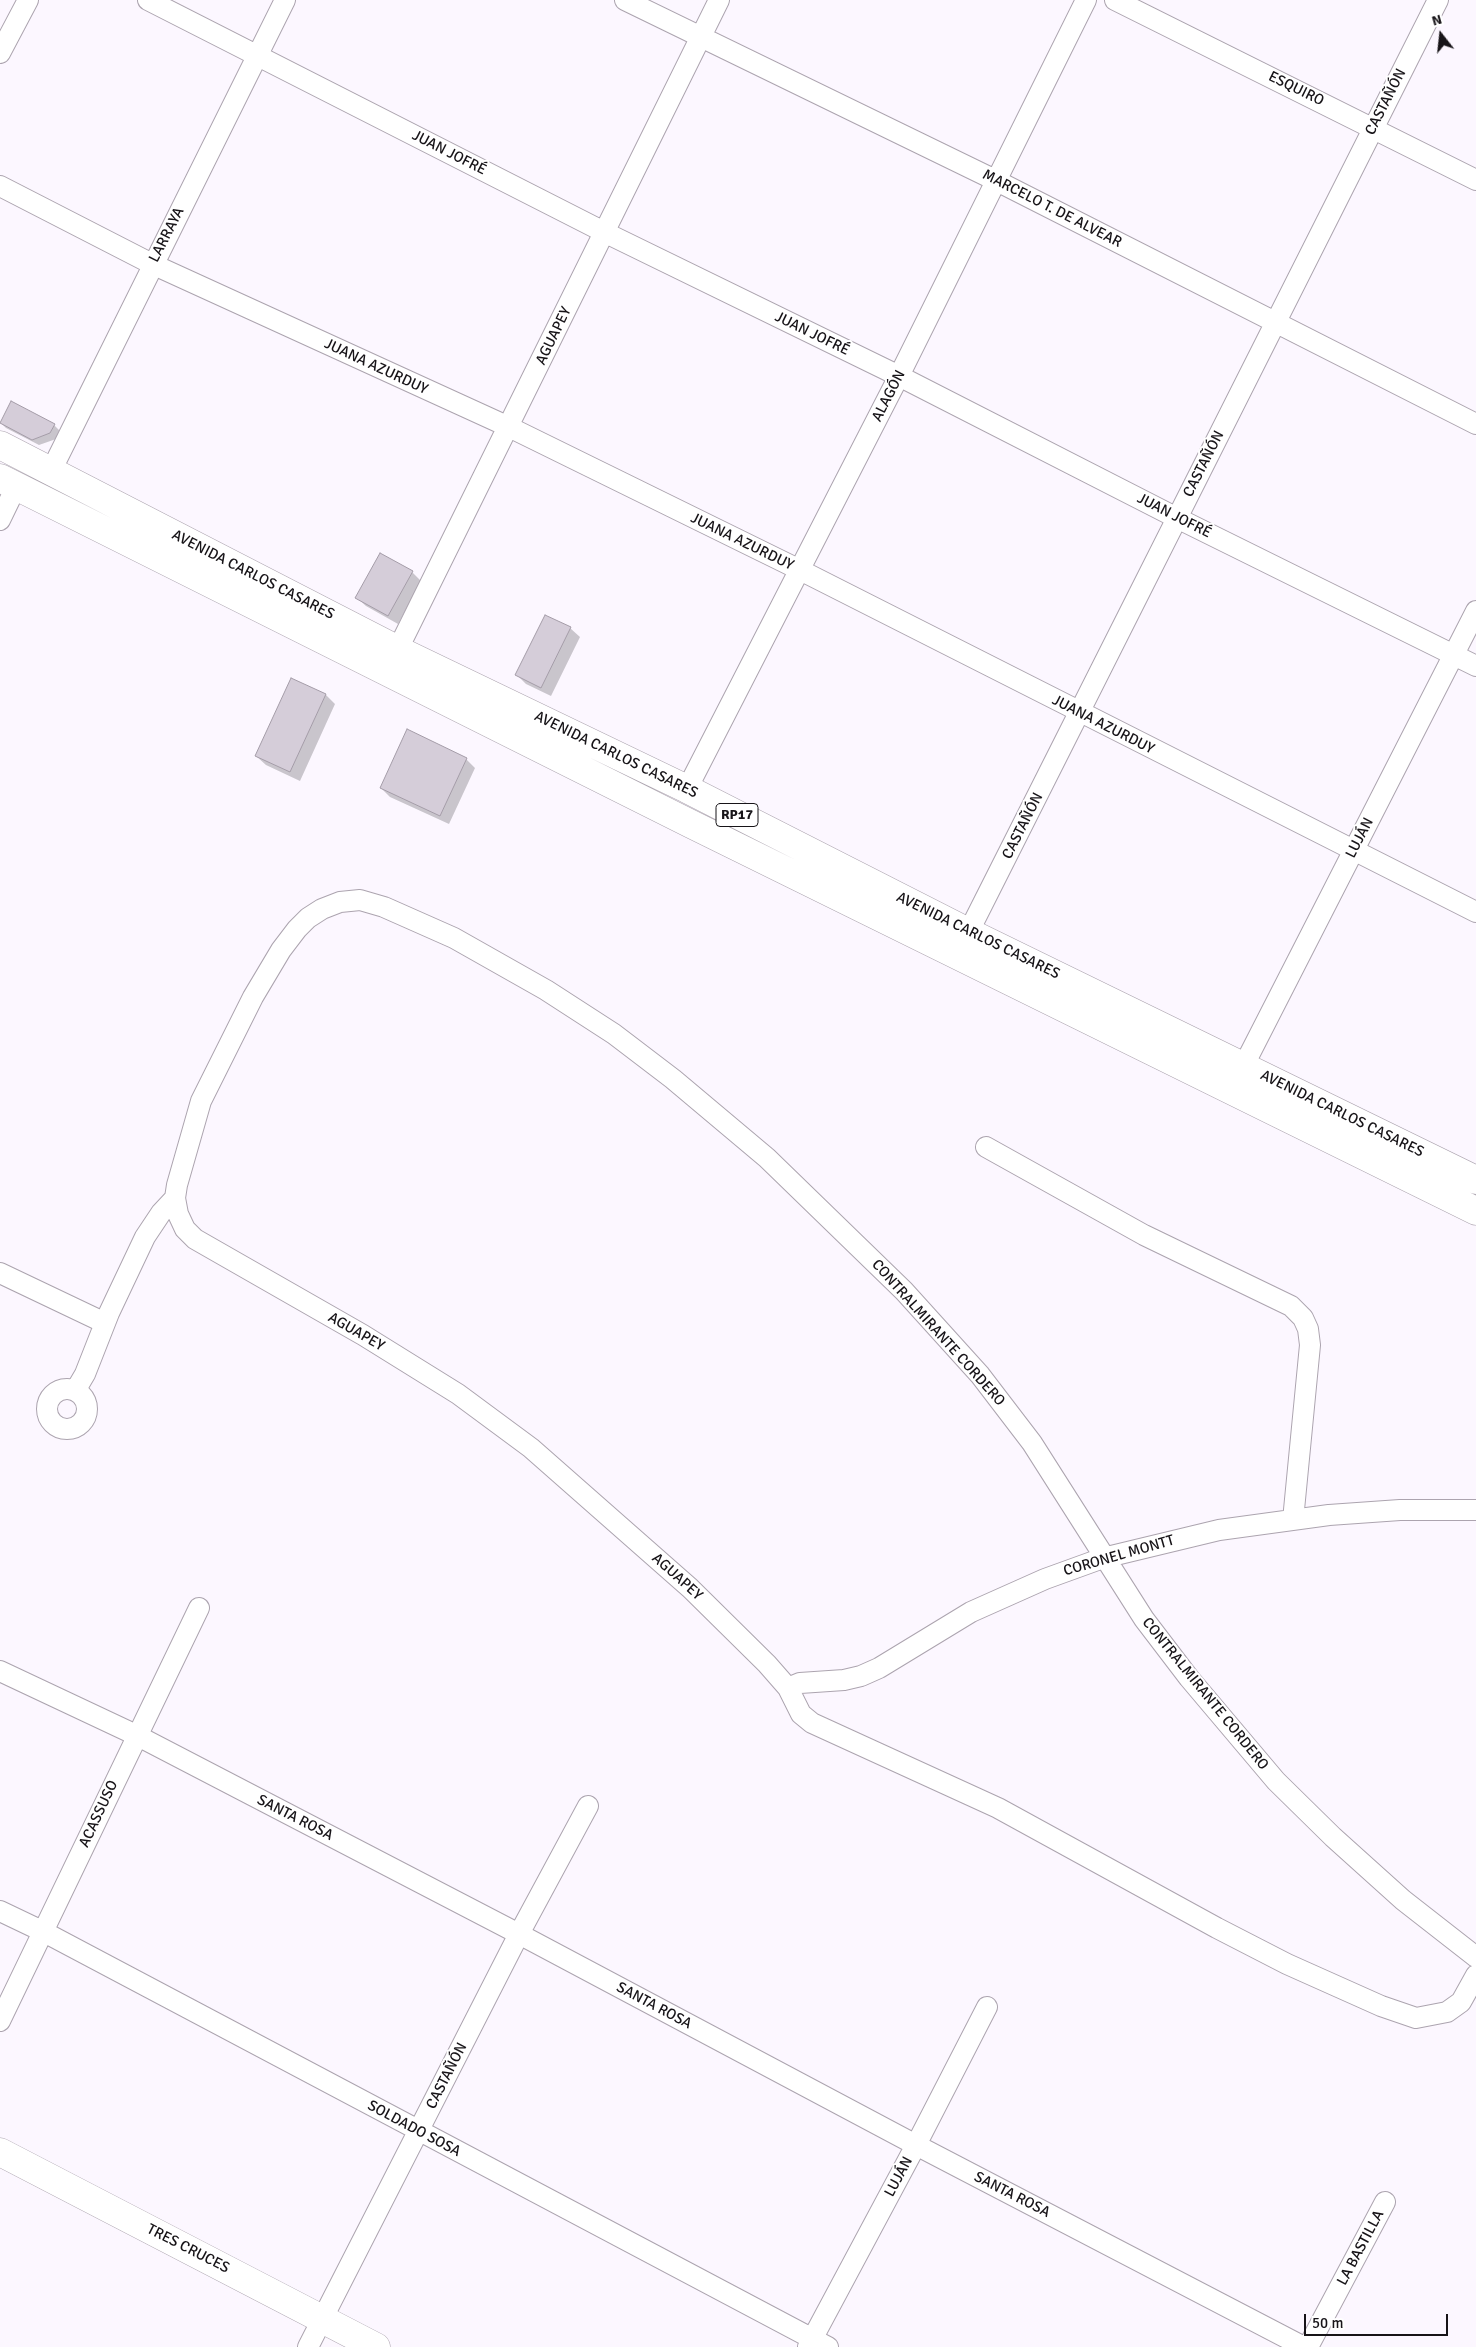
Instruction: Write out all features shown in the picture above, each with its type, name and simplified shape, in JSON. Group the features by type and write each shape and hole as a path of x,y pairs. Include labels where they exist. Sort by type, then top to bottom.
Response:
{"main road":[{"name":"AVENIDA CARLOS CASARES","path":"0,445 51,471 392,660 963,944 1476,1211"},
{"name":"AVENIDA CARLOS CASARES","path":"8,482 392,660 687,789 963,944 1244,1065 1476,1180"},
{"name":"TRES CRUCES","path":"0,2152 376,2347"}],"street":[{"path":"0,53 28,0"},
{"name":"JUAN JOFRÉ","path":"148,0 604,232 899,376 1176,518 1476,666"},
{"name":"LARRAYA","path":"51,471 152,264 285,0"},
{"name":"MARCELO T. DE ALVEAR","path":"624,0 995,180 1476,424"},
{"name":"AGUAPEY","path":"392,660 720,0"},
{"name":"ALAGÓN","path":"687,789 899,376 1086,0"},
{"name":"ESQUIRO","path":"1115,0 1476,180"},
{"name":"CASTAÑÓN","path":"963,944 1438,0"},
{"name":"JUANA AZURDUY","path":"0,186 152,264 509,427 800,570 1476,912"},
{"path":"0,520 8,482"},
{"name":"LUJÁN","path":"1244,1065 1476,611"},
{"name":"CONTRALMIRANTE CORDERO","path":"322,909 340,902 360,900 384,907 454,938 546,990 614,1034 673,1079 767,1158 904,1291 980,1375 1032,1442 1103,1558 1144,1619 1189,1678 1276,1781 1333,1837 1403,1900 1476,1957"},
{"name":"AGUAPEY","path":"322,909 308,918 297,929 282,950 229,1044 202,1101 177,1185 175,1198 178,1214 185,1229 195,1239 370,1340 458,1394 531,1448 690,1588 767,1664 788,1688 801,1714 812,1724 998,1808 1216,1928 1287,1964 1381,2006 1416,2018 1447,2012 1461,2002 1476,1975"},
{"path":"986,1147 1144,1234 1291,1306 1303,1318 1308,1329 1310,1345 1294,1520"},
{"path":"75,1390 85,1374 105,1323 146,1237 161,1213 175,1198"},
{"path":"0,1273 105,1323"},
{"name":"CORONEL MONTT","path":"788,1688 800,1683 844,1680 861,1676 879,1668 971,1612 1045,1578 1103,1558 1219,1530 1294,1520 1400,1510 1476,1510"},
{"name":"ACASSUSO","path":"0,2021 44,1932 136,1735 199,1608"},
{"name":"SANTA ROSA","path":"0,1671 136,1735 1304,2347"},
{"name":"CASTAÑÓN","path":"308,2347 519,1934 588,1806"},
{"name":"SOLDADO SOSA","path":"0,1911 44,1932 420,2131 816,2344"},
{"name":"LUJÁN","path":"816,2344 987,2006"},
{"name":"LA BASTILLA","path":"1308,2347 1385,2202"}],"building":[{"path":"11,401 55,424 50,433 32,440 0,423"},
{"path":"380,553 413,571 388,616 355,598"},
{"path":"545,615 571,627 541,688 515,675"},
{"path":"291,678 326,694 290,772 255,756"},
{"path":"407,729 467,758 440,816 380,788"}]}
